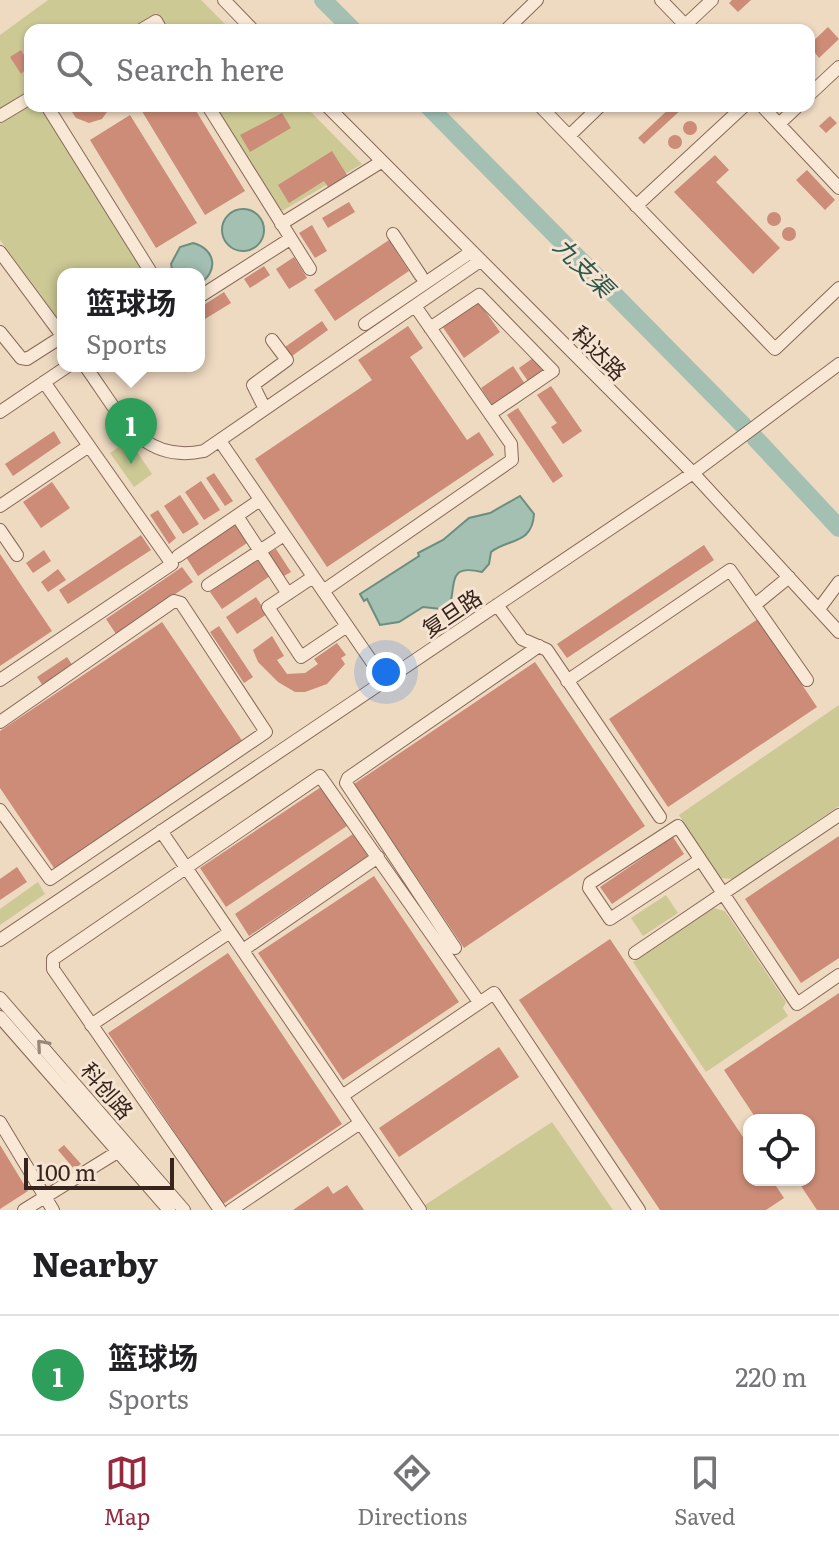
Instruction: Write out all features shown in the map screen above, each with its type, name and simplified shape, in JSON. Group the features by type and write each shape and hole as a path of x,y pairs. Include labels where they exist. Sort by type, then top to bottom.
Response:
{"street":[{"path":"224,0 247,24"},
{"path":"512,24 537,0"},
{"path":"661,0 682,24"},
{"path":"689,24 712,0"},
{"path":"815,89 839,67"},
{"path":"0,116 24,102"},
{"path":"51,112 148,268"},
{"path":"212,112 310,269"},
{"name":"科达路","path":"333,112 693,473 839,632"},
{"path":"546,112 775,349 839,288"},
{"path":"569,136 594,112"},
{"path":"636,206 738,112"},
{"path":"768,112 839,188"},
{"path":"779,124 792,112"},
{"path":"281,224 381,162"},
{"path":"393,234 421,276"},
{"path":"205,293 290,239"},
{"path":"0,252 57,328"},
{"path":"472,253 363,321 421,276 472,253"},
{"path":"90,372 144,444 165,452 193,454 220,441 415,306 472,253"},
{"path":"430,328 479,295 553,371 490,414"},
{"path":"323,591 512,460 511,444 415,306"},
{"path":"0,332 21,358 27,359 57,340"},
{"path":"265,409 253,385 287,360 272,340"},
{"name":"复旦路","path":"0,940 693,473 839,364"},
{"path":"0,412 59,372"},
{"path":"0,680 172,564 44,382"},
{"path":"220,441 385,681"},
{"path":"0,506 89,446"},
{"path":"178,556 260,500"},
{"path":"237,516 288,594"},
{"path":"0,530 17,555"},
{"path":"208,585 284,535"},
{"path":"567,681 730,570 807,680"},
{"path":"313,577 268,607 301,657 347,626"},
{"path":"756,604 789,577"},
{"path":"819,609 839,582"},
{"path":"0,722 174,601 181,603 280,751"},
{"path":"497,605 522,639 547,650 660,817"},
{"path":"455,948 346,783 348,778 539,646"},
{"path":"0,810 50,879 266,732"},
{"path":"220,1210 53,969 53,959 320,776 479,1002"},
{"path":"635,953 839,815"},
{"path":"700,860 610,919 589,888 590,883 672,827 678,826 797,1004 839,975"},
{"path":"161,831 420,1210"},
{"path":"243,950 378,857"},
{"path":"91,1025 230,932"},
{"path":"342,1096 494,993 639,1210"},
{"name":"科创路","path":"0,998 184,1210"},
{"name":"科创路","path":"0,1017 169,1210"},
{"path":"0,1122 53,1210"},
{"path":"231,1210 360,1123"},
{"path":"24,1210 119,1151"}],"shaded area":[{"path":"48,0 201,0 225,24 163,24 156,13 139,24 24,24 24,97 0,112 0,35"},
{"path":"24,109 24,112 47,112 144,268 57,268 57,317 0,240 0,123"},
{"path":"218,112 311,112 362,164 282,211 277,209"},
{"path":"243,209 258,215 264,230 258,245 243,251 228,245 222,230 228,215"},
{"path":"193,243 210,255 212,267 205,279 205,268 172,268 180,247"},
{"path":"129,440 152,474 134,487 110,453"},
{"path":"520,496 534,514 529,531 524,536 491,552 489,564 482,572 460,572 455,579 451,601 441,609 423,607 399,622 380,625 367,599 364,601 360,594 419,556 418,553 443,540 469,518 490,513"},
{"path":"839,705 839,806 734,879 720,878 679,815"},
{"path":"38,882 45,894 0,925 0,909"},
{"path":"666,895 678,913 643,936 631,918"},
{"path":"713,908 725,911 786,1002 783,1008 788,1016 706,1072 633,962"},
{"path":"552,1122 613,1210 428,1210 425,1205"}],"building":[{"path":"732,0 751,0 738,12 729,3"},
{"path":"828,27 839,39 819,58 815,53 815,39"},
{"path":"21,50 24,71 21,74 10,57"},
{"path":"72,112 107,112 102,119 89,123 76,118"},
{"path":"142,112 197,112 245,191 205,215"},
{"path":"666,112 679,112 644,144 638,138"},
{"path":"282,113 291,128 250,152 240,135"},
{"path":"130,115 197,223 156,248 90,140"},
{"path":"830,116 837,123 826,133 819,126"},
{"path":"690,121 697,128 690,135 683,128"},
{"path":"675,135 682,142 675,149 668,142"},
{"path":"332,151 347,175 328,187 324,181 289,203 278,185"},
{"path":"715,155 729,170 716,182 780,248 753,274 674,192"},
{"path":"807,170 835,200 825,210 796,180"},
{"path":"349,202 355,212 328,228 322,218"},
{"path":"774,212 781,219 774,226 767,219"},
{"path":"312,225 327,251 315,258 299,233"},
{"path":"789,227 796,234 789,241 782,234"},
{"path":"389,240 409,271 335,321 314,290"},
{"path":"294,257 307,278 289,289 276,269"},
{"path":"264,266 270,275 250,288 244,279"},
{"path":"224,292 231,303 205,319 205,304"},
{"path":"478,301 500,332 464,358 442,326"},
{"path":"322,321 328,330 292,356 285,347"},
{"path":"408,326 423,348 410,357 467,440 479,432 494,455 327,567 255,459 372,380 358,360"},
{"path":"533,358 543,371 528,381 519,368"},
{"path":"513,366 525,384 493,406 481,388"},
{"path":"551,386 582,431 563,444 551,427 557,423 537,395"},
{"path":"518,408 563,476 553,483 507,415"},
{"path":"54,431 61,443 13,476 5,464"},
{"path":"214,473 233,501 225,506 206,478"},
{"path":"201,481 220,510 204,520 185,492"},
{"path":"52,482 70,508 41,528 23,502"},
{"path":"180,495 199,524 183,534 164,506"},
{"path":"158,510 176,538 169,544 150,515"},
{"path":"238,522 250,541 198,576 186,557"},
{"path":"141,535 151,550 68,604 59,590"},
{"path":"704,545 714,560 567,658 557,644"},
{"path":"276,549 291,572 282,577 267,554"},
{"path":"44,550 51,561 33,573 26,563"},
{"path":"0,554 52,631 0,666"},
{"path":"259,559 270,576 222,609 210,592"},
{"path":"182,567 193,582 116,634 106,619"},
{"path":"58,569 66,580 48,592 41,582"},
{"path":"256,597 267,614 237,634 226,617"},
{"path":"758,619 817,707 668,807 609,719"},
{"path":"162,622 245,745 56,871 0,788 0,731"},
{"path":"219,626 253,677 244,683 210,632"},
{"path":"272,636 284,656 277,660 287,674 305,673 318,664 314,659 337,643 346,655 341,658 345,664 327,684 305,692 295,692 278,682 258,662 253,650"},
{"path":"67,657 73,666 43,686 37,677"},
{"path":"535,662 645,826 464,948 354,784"},
{"path":"321,787 347,826 226,907 200,868"},
{"path":"353,834 368,856 249,936 235,914"},
{"path":"839,836 839,958 801,983 745,899"},
{"path":"673,837 684,854 612,904 600,887"},
{"path":"17,867 27,882 0,900 0,879"},
{"path":"374,876 459,1002 343,1080 258,953"},
{"path":"610,939 743,1137 743,1186 776,1186 784,1198 766,1210 660,1210 519,1000"},
{"path":"228,953 342,1124 223,1204 108,1033"},
{"path":"839,993 839,1210 817,1210 801,1186 815,1186 815,1114 753,1114 724,1070"},
{"path":"499,1047 519,1077 399,1157 379,1128"},
{"path":"0,1145 28,1191 0,1209"},
{"path":"64,1145 81,1164 74,1169 58,1150"},
{"path":"347,1185 364,1210 293,1210 328,1186 333,1194"}],"waterway":[{"name":"九支渠","path":"323,0 347,24"},
{"name":"九支渠","path":"434,112 743,425"},
{"name":"九支渠","path":"755,438 839,528"}],"place":[{"name":"篮球场","path":"131,464"}]}
